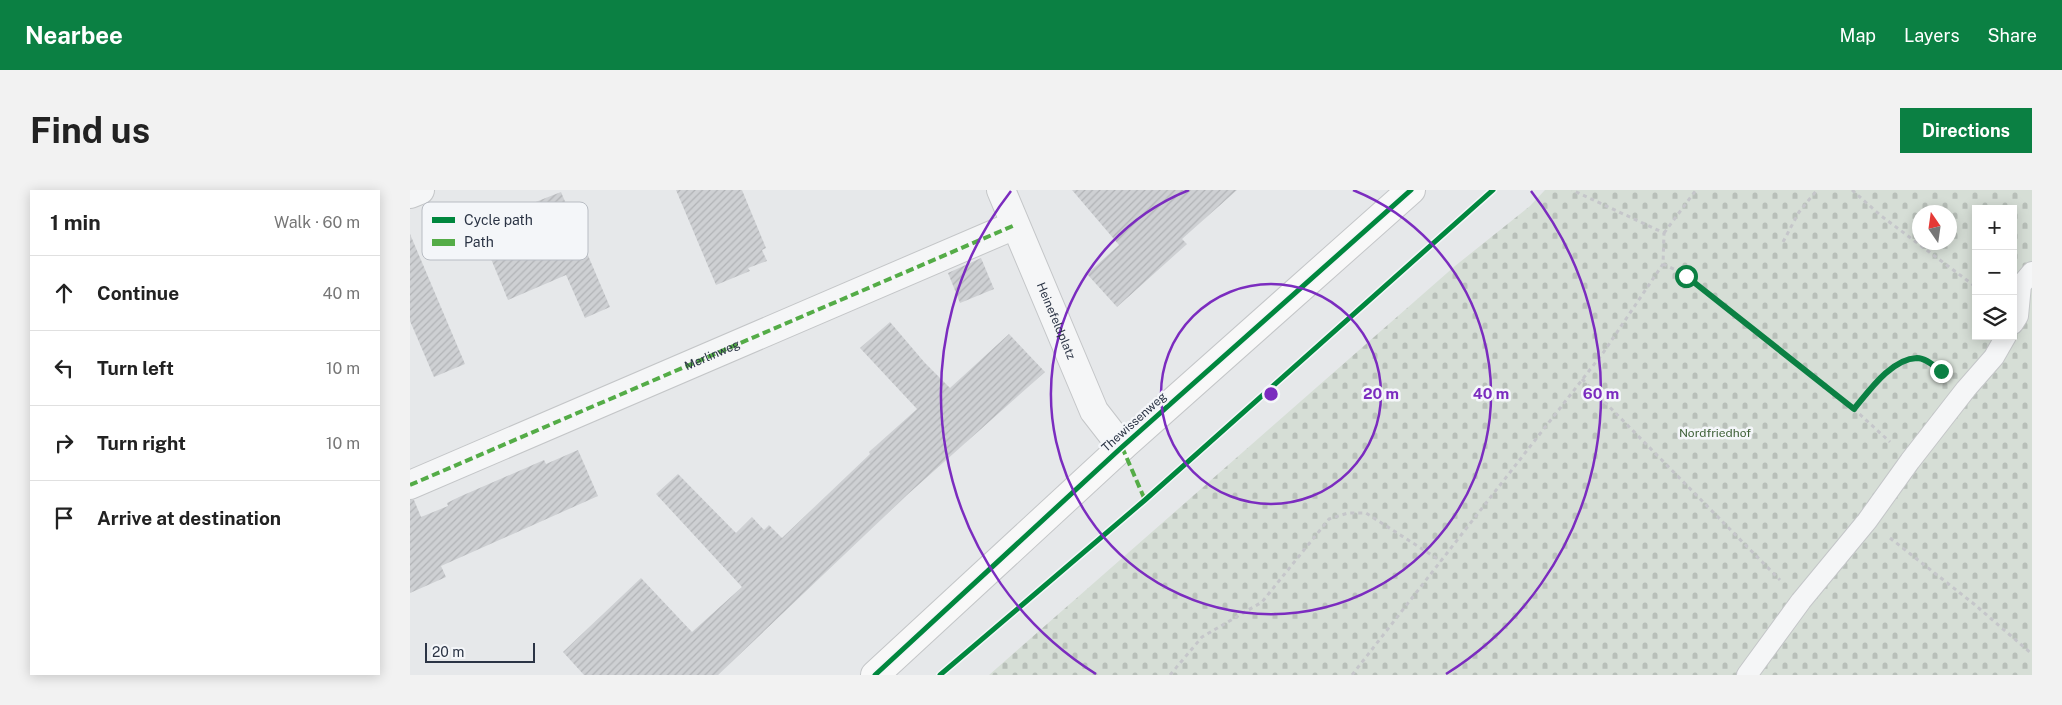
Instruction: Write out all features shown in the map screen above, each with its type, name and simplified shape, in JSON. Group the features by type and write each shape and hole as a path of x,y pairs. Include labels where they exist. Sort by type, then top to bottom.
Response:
{"street":[{"path":"410,194 420,190"},
{"name":"Heinefeldplatz","path":"1000,190 1094,411 1122,447"},
{"name":"Thewissenweg","path":"876,675 1122,447 1412,190"},
{"name":"Merlinweg","path":"410,485 1015,225"}],"lane":[{"path":"2017,318 2021,285 2032,272"},
{"path":"1746,675 1801,601 1868,521 1910,461 1966,389 1994,357 2004,340"}],"path":[{"path":"940,675 1145,500 1493,190"},
{"path":"1572,190 1664,233"},
{"path":"1352,675 1603,353 1662,264 1664,233 1696,190"},
{"path":"1783,242 1799,212 1817,190"},
{"path":"1852,190 1880,215 1972,284"},
{"path":"1662,264 1686,276 1854,409 1910,461"},
{"path":"1854,409 1890,370 1904,362 1918,358 1927,361 1966,389"},
{"path":"1582,379 1801,601"},
{"path":"1170,675 1202,637 1262,602 1329,519 1348,513 1366,513 1441,561"},
{"path":"1868,521 1974,604 2032,654"}],"green space":[{"name":"Nordfriedhof","path":"1545,190 2032,190 2032,675 989,675 1455,266 1530,206"}],"building":[{"path":"676,190 742,190 766,248 762,250 767,261 748,268 750,271 716,285"},
{"path":"1072,190 1237,190 1182,239 1187,244 1117,307 1087,274 1119,245"},
{"path":"561,192 565,202 536,202"},
{"path":"410,234 465,364 434,377 410,321"},
{"path":"588,255 610,307 585,318 566,275 508,300 491,260 588,260"},
{"path":"981,258 994,289 960,303 948,273"},
{"path":"890,322 925,363 950,388 1009,334 1045,372 907,495 718,675 584,675 563,652 641,578 692,632 742,587 656,494 678,474 736,533 752,517 764,530 769,525 782,538 870,454 869,452 917,409 860,348"},
{"path":"578,450 598,496 441,566 446,577 410,593 410,500 414,500 421,517 448,506 447,503 459,497 544,460 546,464"}],"marked path":[{"path":"410,485 1015,225"},
{"path":"1122,447 1145,500"}],"cycle path":[{"path":"875,675 1122,447 1411,190"},
{"path":"940,675 1145,500 1493,190"}],"route":[{"path":"1686,276 1854,409 1890,370 1904,362 1918,358 1927,361 1941,371"}]}
